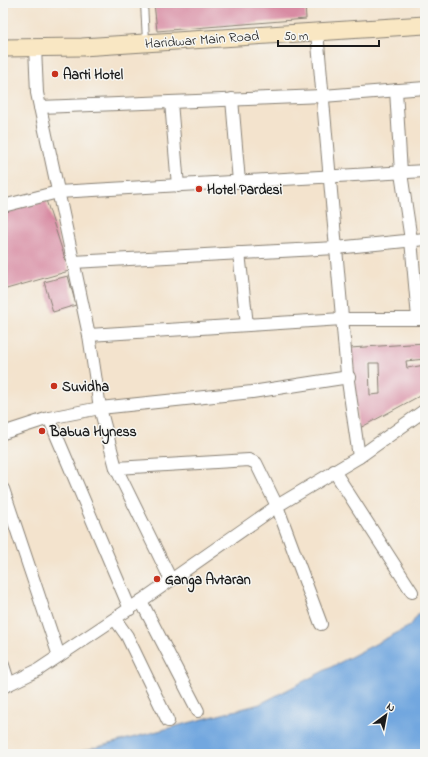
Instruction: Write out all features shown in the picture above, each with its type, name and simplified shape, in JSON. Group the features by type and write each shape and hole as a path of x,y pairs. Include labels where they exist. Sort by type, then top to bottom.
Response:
{"main road":[{"name":"Haridwar Main Road","path":"3,48 82,47 425,25"}],"street":[{"path":"317,32 342,318 359,457"},
{"path":"35,47 37,93 89,335 100,408 116,468 171,580"},
{"path":"40,107 323,96 425,88"},
{"path":"89,335 342,318 421,319 401,173 396,90"},
{"path":"232,99 239,182"},
{"path":"171,102 178,186"},
{"path":"3,206 58,192 425,171"},
{"path":"73,262 336,248 425,239"},
{"path":"239,253 247,325"},
{"path":"3,433 49,418 100,408 252,392 349,377"},
{"path":"3,665 6,686 38,670 141,602 276,506 359,457 425,410"},
{"path":"49,418 130,609"},
{"path":"116,468 253,461 258,466 276,506 321,624"},
{"path":"334,471 412,592"},
{"path":"3,489 59,656"},
{"path":"141,602 198,711"},
{"path":"114,619 127,636 168,721"}],"lane":[{"path":"144,3 147,43"}],"water":[{"path":"425,605 425,754 71,754 260,704 410,626"}],"building":[{"path":"154,3 305,3 306,19 157,31"},
{"path":"46,200 69,271 3,290 3,211"},
{"path":"68,276 76,305 53,312 44,282"},
{"path":"425,343 425,359 406,361 407,368 425,365 425,393 358,429 350,348","holes":["369,363 379,363 380,394 370,395"]}],"place":[{"name":"Aarti Hotel","path":"55,74"},
{"name":"Hotel Pardesi","path":"199,189"},
{"name":"Suvidha","path":"54,386"},
{"name":"Babua Hyness","path":"42,431"},
{"name":"Ganga Avtaran","path":"157,579"}]}
